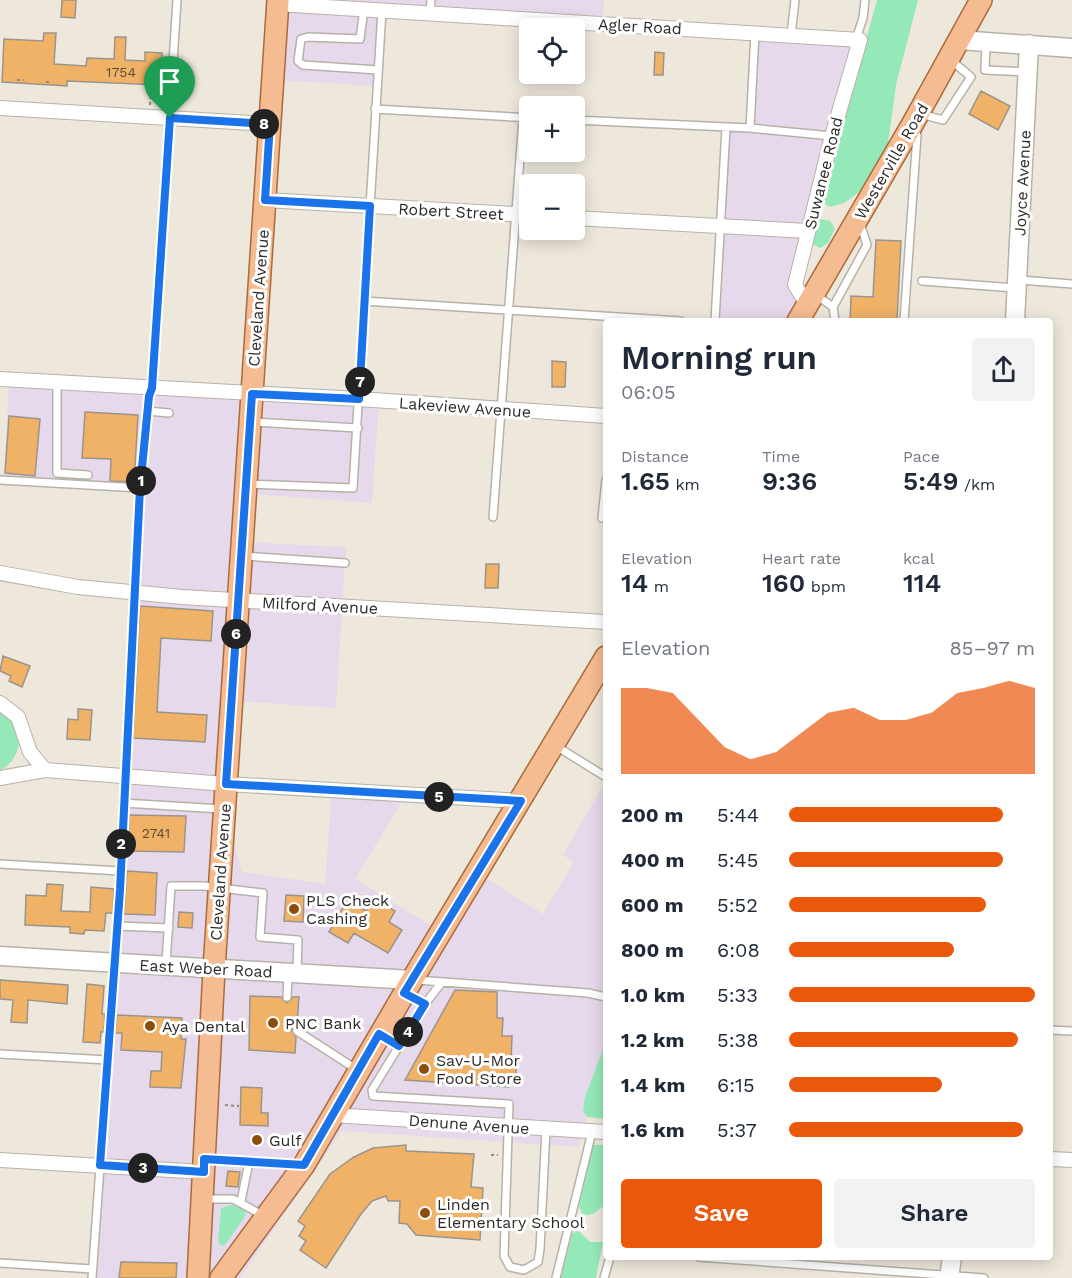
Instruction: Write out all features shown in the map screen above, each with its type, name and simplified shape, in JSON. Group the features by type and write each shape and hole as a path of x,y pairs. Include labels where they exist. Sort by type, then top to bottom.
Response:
{"main road":[{"name":"Westerville Road","path":"806,306 859,219 981,0"},
{"name":"Cleveland Avenue","path":"198,1278 219,888 278,2"},
{"path":"220,1278 304,1165 379,1034 603,662"},
{"path":"201,1229 214,1250 222,1253 231,1251 250,1238"}],"street":[{"name":"Agler Road","path":"278,2 361,6 382,10 430,7 858,40"},
{"name":"Suwanee Road","path":"806,306 795,285 858,40"},
{"path":"954,49 987,42 1072,48"},
{"name":"Joyce Avenue","path":"1015,318 1029,44"},
{"path":"0,108 270,124"},
{"name":"Robert Street","path":"265,200 519,215"},
{"path":"585,219 808,231"},
{"name":"Lakeview Avenue","path":"0,379 359,399 603,416"},
{"name":"Milford Avenue","path":"0,573 78,587 135,593 506,616 515,614 603,622"},
{"path":"0,703 18,717 30,752 45,770"},
{"path":"0,777 45,770 226,784 521,801"},
{"name":"East Weber Road","path":"0,956 292,973 408,986"},
{"name":"Denune Avenue","path":"332,1115 599,1132"},
{"path":"1053,1158 1072,1160"},
{"path":"0,1160 100,1165 204,1165"},
{"path":"949,1277 952,1260"}],"lane":[{"path":"92,1278 117,926 140,488 147,411 152,388 177,0"},
{"path":"791,35 795,0"},
{"path":"858,40 865,0"},
{"path":"361,6 360,39 308,37 301,39 298,61 303,65 378,70"},
{"path":"246,484 353,488 382,10"},
{"path":"750,128 755,33"},
{"path":"985,69 987,42"},
{"path":"954,49 970,77"},
{"path":"904,318 917,135 915,119 943,120 970,77 985,69 1027,72"},
{"path":"375,109 519,118"},
{"path":"585,121 750,128 832,136"},
{"path":"715,318 726,128"},
{"path":"835,318 833,307 867,244 859,219"},
{"path":"493,517 509,311 519,240"},
{"path":"922,281 1072,284"},
{"path":"364,301 629,318"},
{"path":"806,306 833,307"},
{"path":"57,382 57,473 88,475"},
{"path":"147,411 169,412"},
{"path":"250,422 358,428"},
{"path":"0,480 140,488"},
{"path":"602,519 603,509"},
{"path":"241,556 345,563"},
{"path":"554,744 603,775"},
{"path":"123,803 224,809"},
{"path":"0,864 120,871"},
{"path":"166,966 171,886 263,893 260,937 298,940 287,997"},
{"path":"117,926 169,928"},
{"path":"408,986 442,982 588,993 603,996"},
{"path":"442,982 425,1004 372,1090 374,1096 509,1104 504,1256 510,1267 524,1270 538,1262 546,1129"},
{"path":"408,986 425,1004"},
{"path":"297,1030 358,1070"},
{"path":"1053,1030 1072,1031"},
{"path":"379,1034 399,1046"},
{"path":"0,1054 108,1060"},
{"path":"556,1278 599,1132"},
{"path":"204,1165 249,1162 304,1165"},
{"path":"241,1201 249,1162"},
{"path":"202,1199 241,1201 267,1217"},
{"path":"604,1278 609,1260"},
{"path":"736,1260 984,1278"},
{"path":"0,1263 92,1269"}],"path":[{"path":"17,80 24,80"},
{"path":"46,82 51,82"},
{"path":"149,117 151,85"},
{"path":"225,1105 239,1106"},
{"path":"491,1155 501,1154"}],"shaded area":[{"path":"280,0 604,0 603,22 585,21 585,18 530,18 384,10 378,86 276,80"},
{"path":"754,31 866,38 802,276 813,318 714,318 726,128 749,128"},
{"path":"9,380 379,400 372,503 249,494 245,542 346,547 336,708 234,701 225,809 242,872 325,884 332,787 407,793 355,879 441,932 478,873 543,914 574,862 563,855 603,785 603,1049 585,1097 587,1115 579,1147 342,1131 240,1278 93,1278 141,491 4,481"}],"green space":[{"path":"877,0 918,0 896,85 888,144 866,187 844,203 830,207 825,204 823,196"},
{"path":"817,218 830,221 835,229 828,243 820,248 812,244"},
{"path":"0,711 15,725 19,734 19,746 14,758 0,770"},
{"path":"603,1049 603,1119 587,1117 583,1111 585,1097"},
{"path":"593,1145 603,1145 603,1206 593,1214 583,1216 579,1207"},
{"path":"232,1205 244,1210 246,1215 225,1245 221,1246 218,1241 221,1208"},
{"path":"576,1231 590,1242 603,1242 596,1278 561,1278 572,1234"}],"building":[{"path":"62,0 76,0 75,18 61,17"},
{"path":"44,33 56,33 54,64 86,66 87,58 114,59 115,37 126,37 125,60 145,61 145,52 162,53 162,72 166,72 165,82 159,82 159,85 67,81 67,86 2,82 4,39 43,41"},
{"path":"655,52 664,53 663,75 654,75"},
{"path":"981,91 1010,106 998,130 969,114"},
{"path":"876,240 901,241 897,318 850,318 851,296 873,297"},
{"path":"552,361 566,362 565,387 552,387"},
{"path":"85,412 138,415 134,482 110,481 111,459 82,458"},
{"path":"9,416 40,419 35,476 5,473"},
{"path":"486,564 499,564 498,588 485,588"},
{"path":"140,606 213,611 211,641 161,638 157,712 207,715 205,742 133,738"},
{"path":"3,656 30,666 22,687 9,681 11,676 0,671"},
{"path":"78,709 92,710 90,740 67,739 68,719 78,720"},
{"path":"129,815 186,816 184,852 128,851"},
{"path":"127,871 157,873 155,915 124,914"},
{"path":"47,884 63,885 61,911 90,912 91,887 114,889 113,913 106,913 104,931 85,930 84,934 70,933 70,927 25,925 26,895 46,896"},
{"name":"PLS Check Cashing","path":"286,895 304,896 303,922 284,921"},
{"path":"373,898 395,911 389,922 402,930 388,953 354,933 348,943 329,932 347,900 366,911"},
{"path":"179,912 193,913 192,928 178,927"},
{"path":"0,980 68,985 67,1004 28,1000 27,1023 11,1022 13,1000 0,999"},
{"path":"87,984 104,986 102,1014 105,1014 104,1032 101,1032 100,1043 83,1042"},
{"path":"455,990 497,992 497,1018 503,1018 502,1036 512,1036 511,1063 516,1063 516,1078 508,1078 509,1087 405,1080"},
{"name":"PNC Bank","path":"250,996 281,997 287,1003 293,997 299,997 297,1025 291,1030 296,1037 295,1053 249,1050"},
{"path":"117,1015 182,1018 181,1039 186,1039 181,1088 150,1087 151,1071 161,1071 162,1052 121,1050 122,1033 115,1033"},
{"path":"241,1087 262,1088 261,1113 268,1113 268,1126 240,1125"},
{"path":"406,1145 406,1151 474,1154 471,1187 483,1188 480,1240 416,1235 407,1224 399,1223 400,1201 388,1201 386,1196 372,1201 361,1214 326,1268 300,1250 306,1241 299,1236 305,1226 298,1221 330,1174 354,1157 373,1148"},
{"path":"228,1171 240,1172 238,1187 226,1186"},
{"path":"121,1262 177,1263 176,1278 119,1278"}],"place":[{"name":"PLS Check Cashing","path":"294,909"},
{"name":"PNC Bank","path":"273,1023"},
{"name":"Aya Dental","path":"150,1026"},
{"name":"Sav-U-Mor Food Store","path":"424,1069"},
{"name":"Gulf","path":"257,1140"},
{"name":"Linden Elementary School","path":"425,1213"}],"route":[{"path":"170,118 270,124 265,200 370,206 359,399 252,394 226,784 521,801 404,993 425,1004 399,1046 379,1034 304,1165 204,1159 204,1172 100,1165 120,890 140,488 149,396 152,388 170,118"}]}
